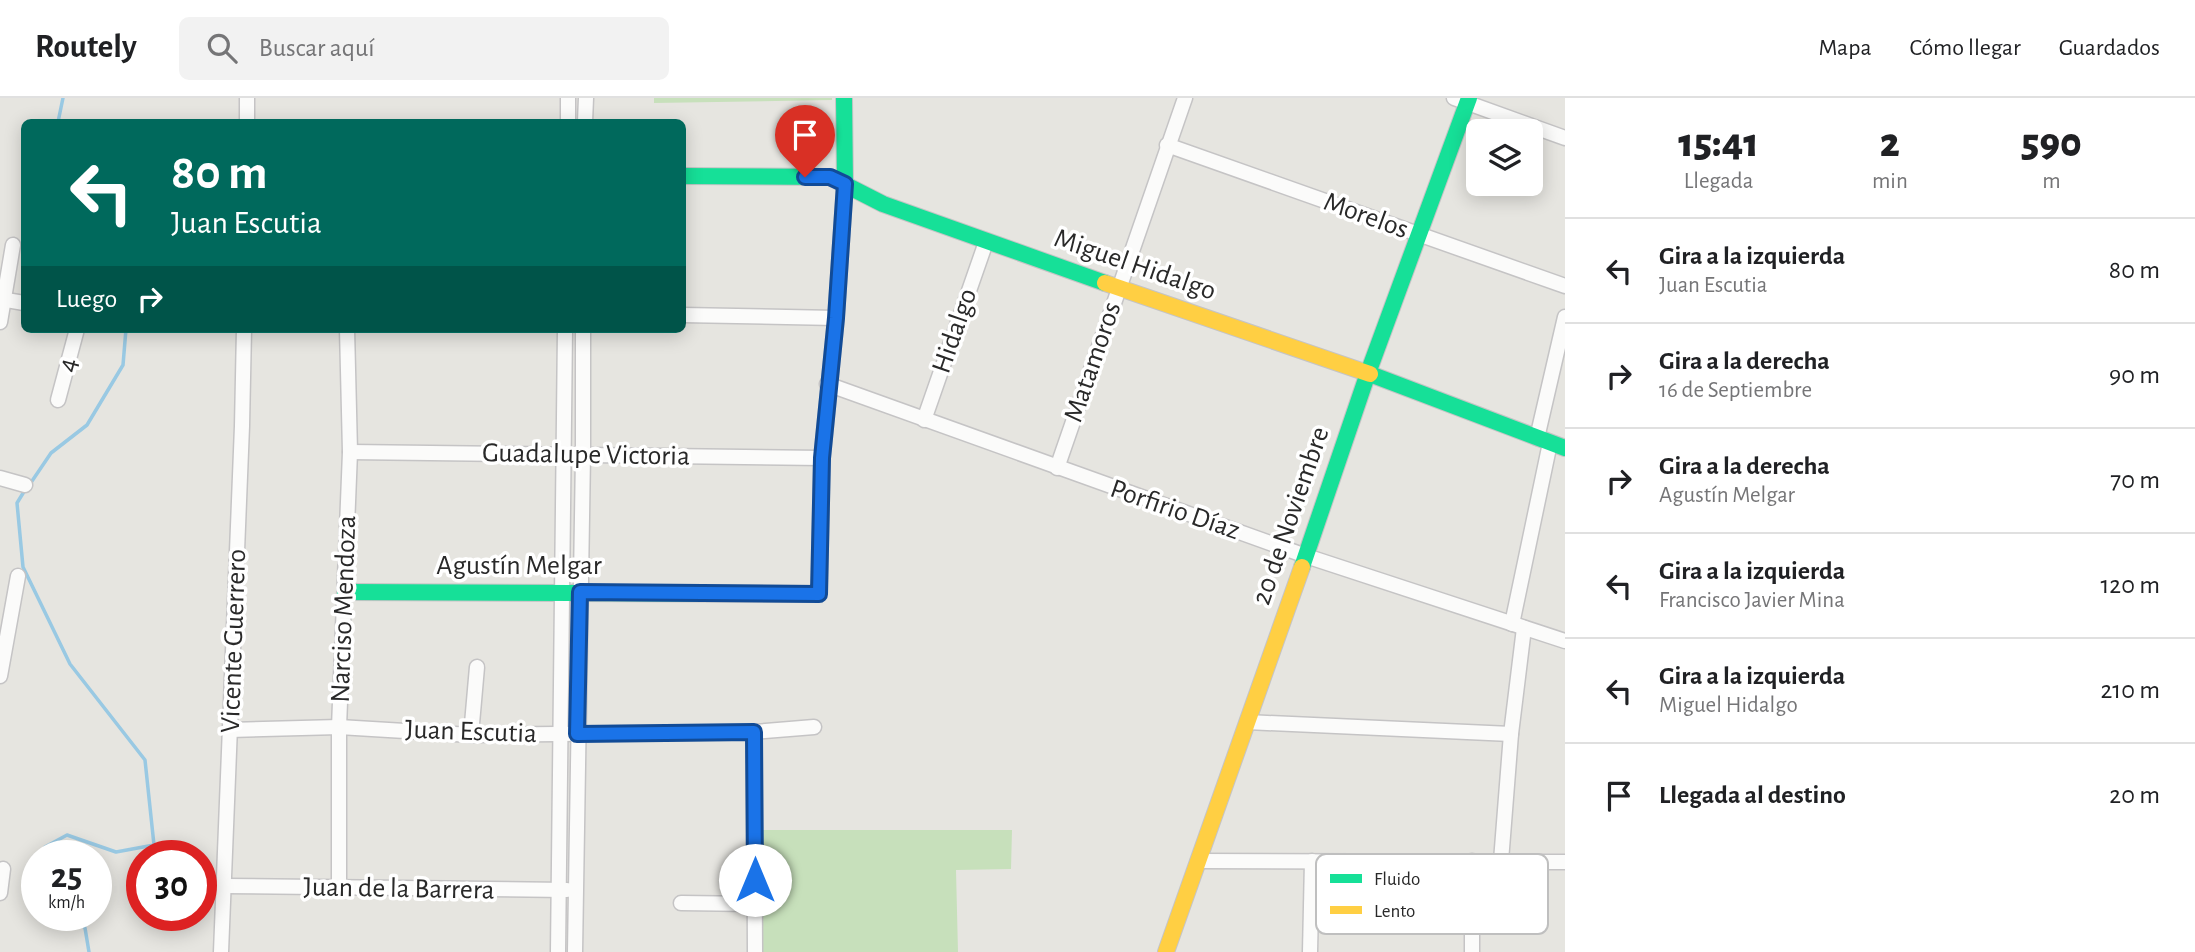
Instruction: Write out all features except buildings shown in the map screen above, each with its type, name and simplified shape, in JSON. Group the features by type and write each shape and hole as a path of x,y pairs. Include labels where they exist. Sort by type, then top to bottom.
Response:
{"street":[{"path":"247,98 247,119"},
{"path":"568,98 568,119"},
{"path":"585,119 586,98"},
{"path":"822,458 827,384 836,318 845,184 844,98"},
{"name":"Matamoros","path":"1057,468 1185,98"},
{"path":"1463,100 1565,138"},
{"name":"20 de Noviembre","path":"1166,952 1463,100"},
{"name":"Morelos","path":"1167,145 1565,286"},
{"name":"Miguel Hidalgo","path":"686,176 830,177 883,204 1368,373 1551,443"},
{"name":"Hidalgo","path":"924,420 986,242"},
{"path":"0,322 13,245"},
{"path":"2,299 21,302"},
{"path":"686,315 836,318"},
{"path":"1502,854 1518,626 1551,443 1565,317"},
{"name":"4","path":"58,400 76,333"},
{"name":"Vicente Guerrero","path":"221,952 244,333"},
{"name":"Narciso Mendoza","path":"339,889 340,727 350,452 347,333"},
{"path":"558,952 565,333"},
{"path":"575,952 583,333"},
{"name":"Porfirio Díaz","path":"827,384 1306,556 1565,641"},
{"name":"Guadalupe Victoria","path":"350,452 822,458"},
{"name":"Agustín Melgar","path":"345,592 819,594 822,458"},
{"path":"0,478 25,485"},
{"path":"0,676 2,650 18,576"},
{"path":"471,735 477,667"},
{"path":"1247,722 1511,734"},
{"name":"Juan Escutia","path":"230,730 340,727 471,735 561,735 754,732 814,727"},
{"path":"754,732 755,952"},
{"path":"1310,952 1312,861"},
{"path":"1198,862 1316,861"},
{"path":"0,893 3,869"},
{"name":"Juan de la Barrera","path":"224,886 575,890"},
{"path":"681,903 755,904"},
{"path":"1472,934 1472,952"}],"green space":[{"path":"654,98 832,98 832,100 654,103"},
{"path":"763,830 1012,830 1011,869 956,870 958,952 762,952"}],"waterway":[{"path":"59,119 63,98"},
{"path":"30,484 51,453 87,425 123,365 126,333"},
{"path":"25,490 17,503 23,567 70,664 145,760 154,845 112,851"},
{"path":"58,840 67,835 81,840"},
{"path":"86,931 89,952"}],"traffic: fast":[{"path":"345,592 819,594 822,458 836,318 845,184 844,98"},
{"path":"1302,567 1368,373 1469,98"},
{"path":"686,176 830,177 883,204 1105,283"},
{"path":"1370,374 1565,448"}],"traffic: slow":[{"path":"1105,283 1370,374"},
{"path":"1166,952 1302,567"}],"route":[{"path":"755,880 754,732 577,734 580,592 819,594 822,458 827,384 836,318 845,184 830,177 805,177"}]}
